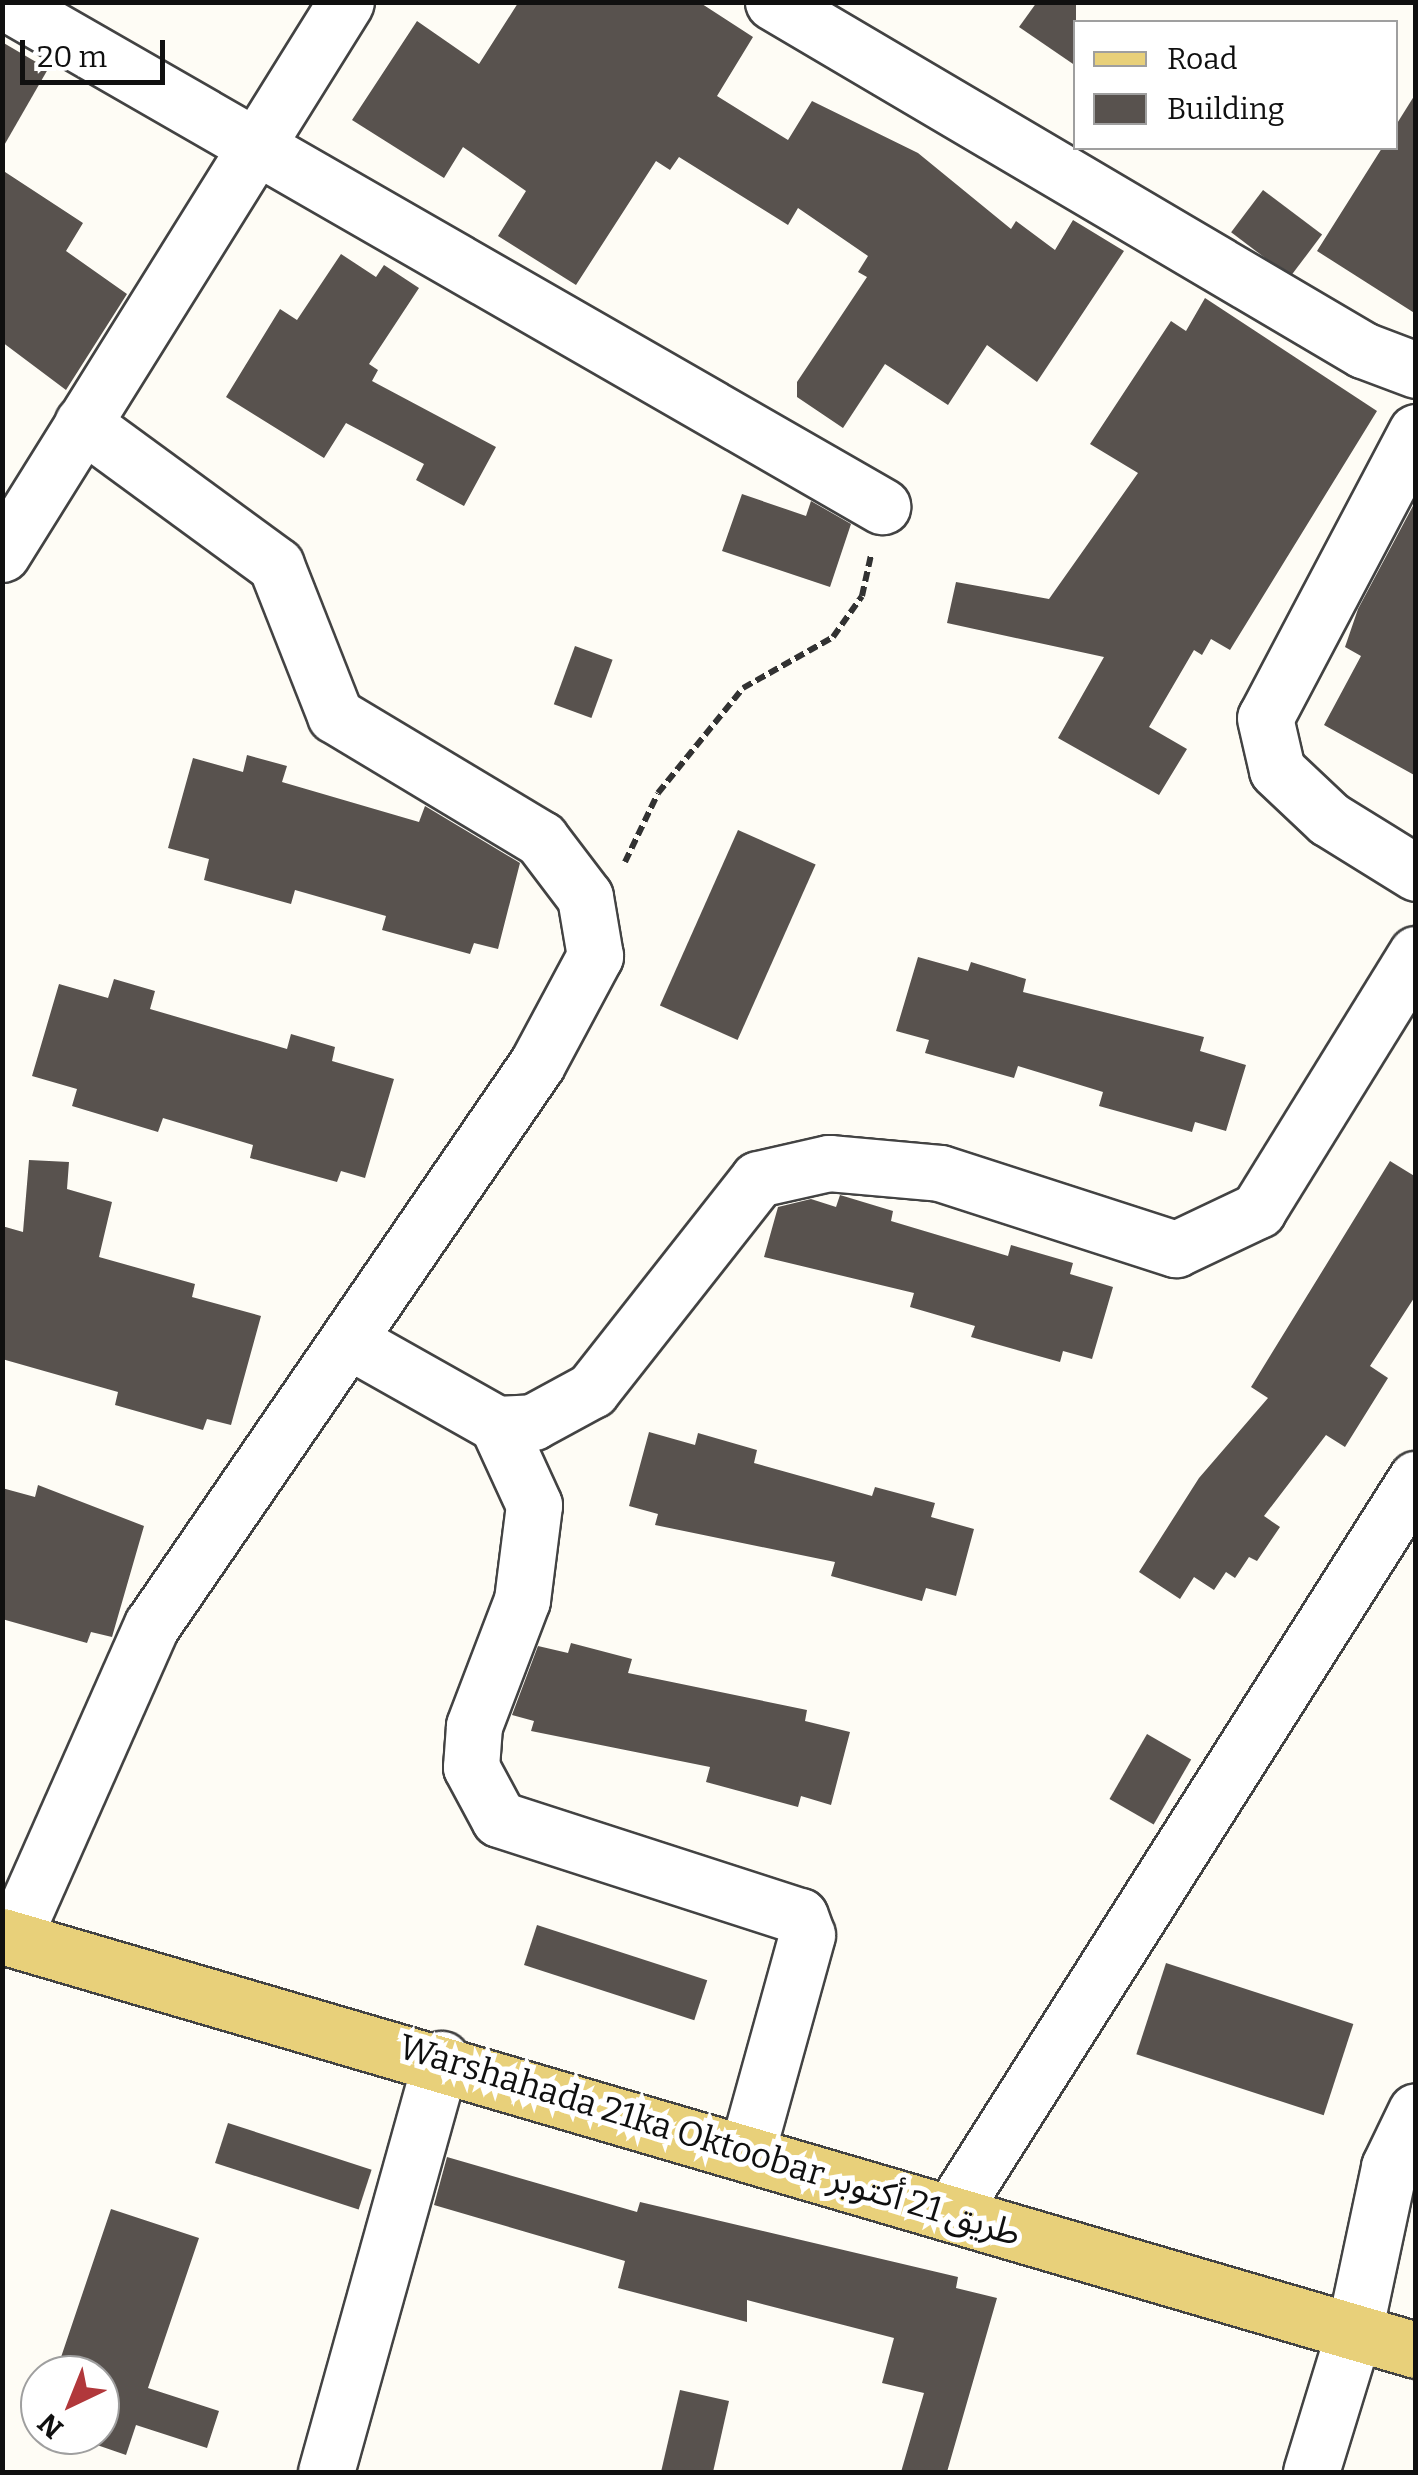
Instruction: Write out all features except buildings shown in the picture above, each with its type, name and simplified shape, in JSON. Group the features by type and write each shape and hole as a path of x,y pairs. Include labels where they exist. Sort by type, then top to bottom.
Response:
{"main road":[{"name":"Warshahada 21ka Oktoobar طريق 21 أكتوبر","path":"8,1937 748,2148 1416,2350"}],"street":[{"path":"6,2 261,142 882,506"},
{"path":"2,554 346,2"},
{"path":"772,2 1363,350 1416,370"},
{"path":"8,1937 152,1625 353,1343 538,1064 587,974 595,926 586,897 515,815 334,714 276,565 82,423"},
{"path":"1416,432 1265,718 1277,770 1329,818 1416,872"},
{"path":"353,1343 497,1424 533,1422 592,1390 758,1179 829,1163 940,1174 1176,1249 1258,1210 1416,954"},
{"path":"497,1424 534,1505 522,1600 474,1726 471,1768 499,1819 518,1832 800,1916 807,1936 748,2148"},
{"path":"952,2212 1416,1479"},
{"path":"326,2472 441,2059"},
{"path":"1312,2472 1354,2332 1389,2166 1416,2111"}],"path":[{"path":"595,926 658,793 743,688 834,637 862,596 882,506"}]}
